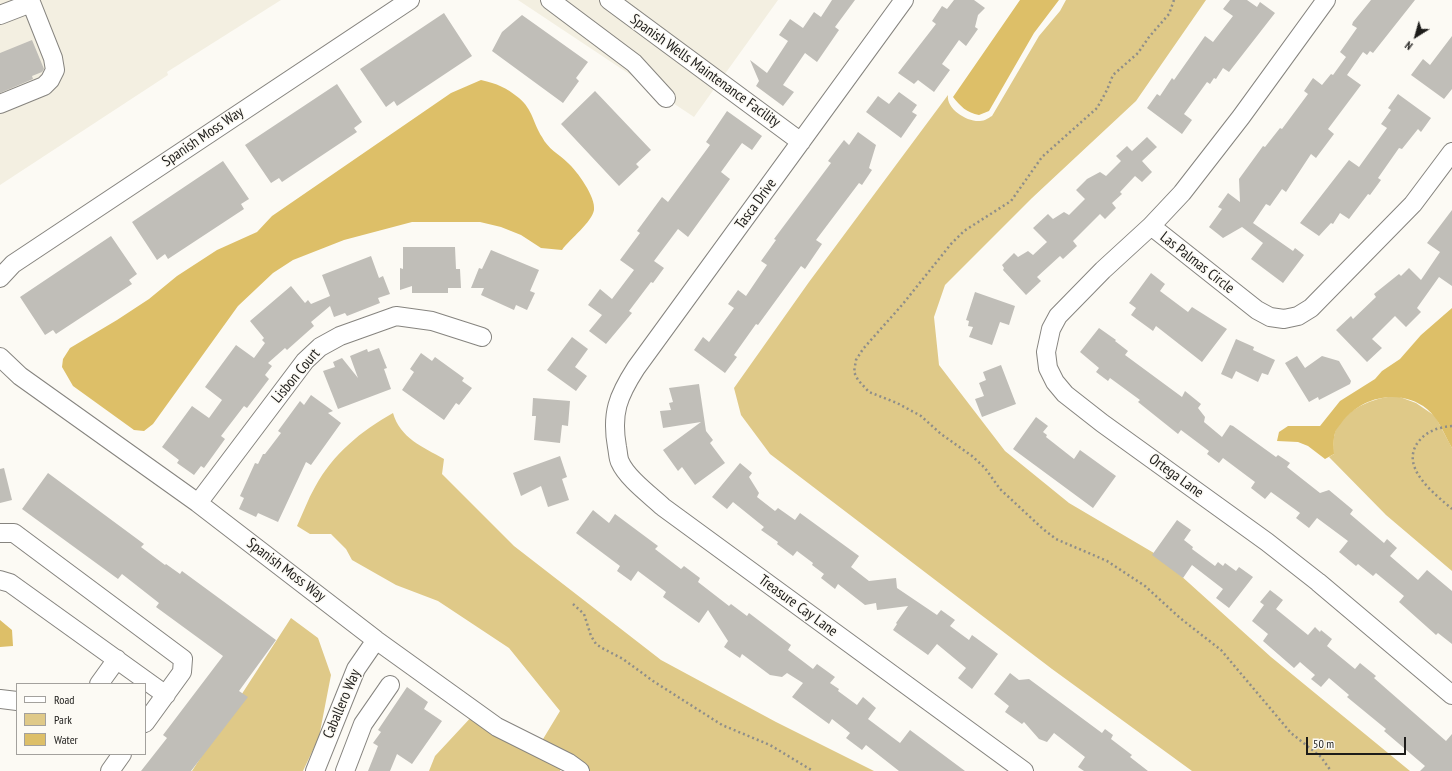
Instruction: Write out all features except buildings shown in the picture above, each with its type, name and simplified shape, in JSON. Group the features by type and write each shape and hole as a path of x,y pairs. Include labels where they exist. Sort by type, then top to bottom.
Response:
{"street":[{"name":"Spanish Moss Way","path":"0,278 13,264 410,0"},
{"path":"550,0 634,63 666,98"},
{"name":"Spanish Wells Maintenance Facility","path":"609,0 801,142"},
{"name":"Tasca Drive","path":"616,412 626,384 636,368 904,0"},
{"name":"Las Palmas Circle","path":"1326,0 1241,117 1182,193 1151,226 1257,310 1270,317 1284,319 1298,316 1323,297 1413,204 1452,152"},
{"path":"0,15 31,1 53,58 55,70 50,80 44,86 0,104"},
{"name":"Ortega Lane","path":"1151,226 1103,270 1058,316 1051,329 1046,352 1048,368 1055,382 1065,394 1102,423 1267,542 1318,582 1452,695"},
{"name":"Lisbon Court","path":"198,503 305,361 320,347 340,336 396,316 432,321 482,337"},
{"name":"Spanish Moss Way","path":"0,357 20,376 198,503 376,640 497,727 569,763 580,771"},
{"name":"Treasure Cay Lane","path":"616,412 614,420 620,462 635,481 663,507 1024,771"},
{"path":"0,533 14,533 183,659 182,672 146,722"},
{"path":"0,580 10,583 166,695"},
{"name":"Caballero Way","path":"316,771 356,669 376,640"},
{"path":"100,683 117,660"},
{"path":"345,771 363,724 390,685"},
{"path":"0,699 16,701"},
{"path":"110,771 121,755"}],"path":[{"path":"1452,426 1437,429 1424,436 1416,445 1413,460 1415,468 1424,483 1438,498 1452,509"},
{"path":"573,604 584,614 591,636 596,644 722,725 770,745 797,759 813,771"}],"shaded area":[{"path":"0,0 281,0 167,72 168,75 0,185"},
{"path":"518,0 778,0 694,117"}],"green space":[{"path":"1066,0 1206,0 1136,101 1032,198 945,285 934,317 939,365 1005,451 1069,503 1159,556 1271,657 1410,771 1192,771 1052,669 770,454 741,415 734,388 809,282 948,95 950,105 958,114 964,117 975,121 980,121 992,116 1039,36 1060,11"},
{"path":"1397,396 1416,403 1435,416 1452,448 1452,571 1386,515 1329,457 1334,454 1335,432 1345,417 1361,406 1370,402"},
{"path":"393,413 396,422 401,429 413,441 444,459 442,474 514,546 661,660 776,722 874,771 587,771 568,757 560,771 429,771 435,756 475,713 537,749 560,711 509,648 438,601 396,585 352,560 346,549 331,534 310,534 297,526 312,492 330,464 349,444"},
{"path":"291,618 318,638 331,675 319,737 303,771 192,771"}],"water":[{"path":"1020,0 1059,0 1034,33 989,111 979,115 971,113 961,106 953,97"},
{"path":"481,80 505,89 524,103 544,141 572,167 581,178 592,198 594,210 592,215 562,250 541,248 521,235 501,227 480,222 412,222 344,240 293,260 273,273 238,306 153,424 144,431 134,430 73,386 62,367 63,359 70,348 149,299 177,276 217,250 257,232 272,216 451,93"},
{"path":"1452,308 1452,448 1438,422 1427,409 1417,402 1394,397 1371,401 1350,413 1334,435 1334,454 1325,459 1308,446 1298,442 1277,441 1279,432 1288,426 1320,426 1340,401 1375,379 1382,371 1400,359 1421,335"},
{"path":"0,620 12,630 13,646 0,647"}]}
